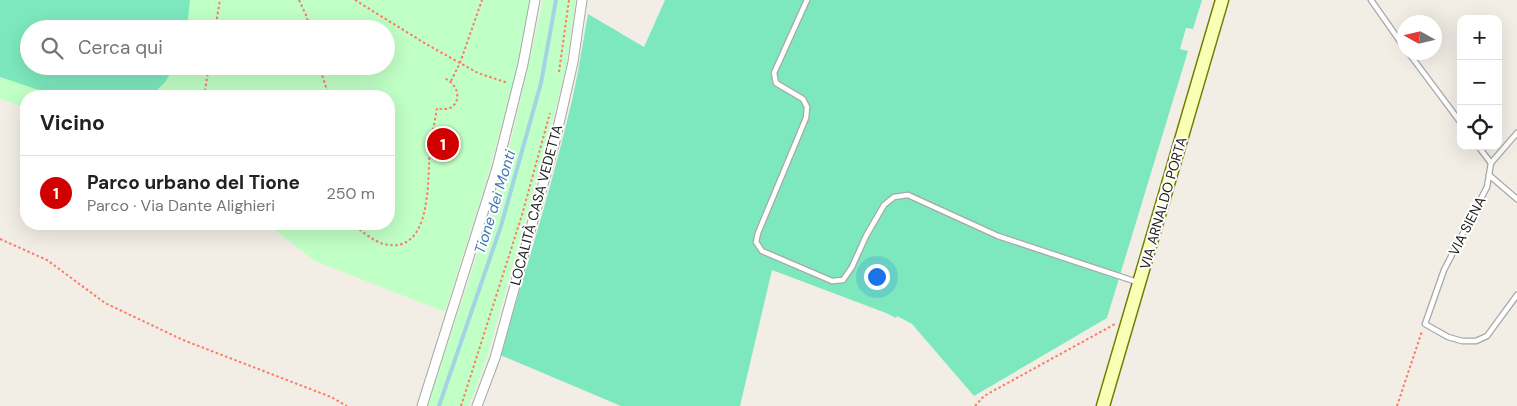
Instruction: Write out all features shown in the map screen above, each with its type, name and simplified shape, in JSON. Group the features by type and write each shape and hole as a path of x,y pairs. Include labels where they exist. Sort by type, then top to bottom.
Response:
{"street":[{"path":"422,406 497,168 535,0"},
{"name":"LOCALITÀ CASA VEDETTA","path":"477,406 495,358 554,141 574,62 582,0"},
{"name":"VIA ARNALDO PORTA","path":"1103,406 1222,0"}],"lane":[{"path":"807,0 774,73 776,83 803,99 807,107 806,118 758,233 756,242 762,251 832,281 843,280 852,267 866,236 884,205 894,197 908,196 998,236 1139,283"},
{"path":"1371,0 1397,37"},
{"path":"1414,60 1457,118"},
{"path":"1481,150 1491,163 1517,133"},
{"name":"VIA SIENA","path":"1424,324 1444,270 1487,187 1491,163"},
{"path":"1489,176 1517,199"},
{"path":"1424,324 1448,337 1462,341 1476,341 1487,336 1517,295"}],"path":[{"path":"217,20 220,0"},
{"path":"299,0 307,20"},
{"path":"356,0 388,20"},
{"path":"451,81 460,63 482,0"},
{"path":"558,77 569,0"},
{"path":"395,25 478,73 517,86"},
{"path":"205,90 208,75"},
{"path":"322,75 328,90"},
{"path":"359,230 375,241 397,245 407,241 422,221 426,207 430,147 437,108 445,110 452,108 459,95 451,81 444,78"},
{"path":"461,406 522,215 550,113"},
{"path":"0,238 47,260 105,304 183,340 323,394 347,406"},
{"path":"975,406 984,396 1117,323"},
{"path":"1397,406 1424,324"}],"green space":[{"path":"0,0 531,0 514,80 487,179 445,312 315,261 275,230 395,230 395,90 20,90 20,106 0,99"},
{"path":"0,0 190,0 188,20 20,20 20,75 169,75 157,90 39,90 0,77"},
{"path":"543,0 576,0 566,68 543,159 486,361 469,406 427,406 502,180"},
{"path":"665,0 1202,0 1193,29 1186,28 1180,49 1188,51 1107,318 974,396 912,324 897,316 896,318 772,270 740,406 621,406 500,355 557,161 575,86 588,14 644,47"}],"waterway":[{"name":"Tione dei Monti","path":"439,406 501,226 541,83 556,0"}],"place":[{"name":"Parco urbano del Tione","path":"443,144"}]}
